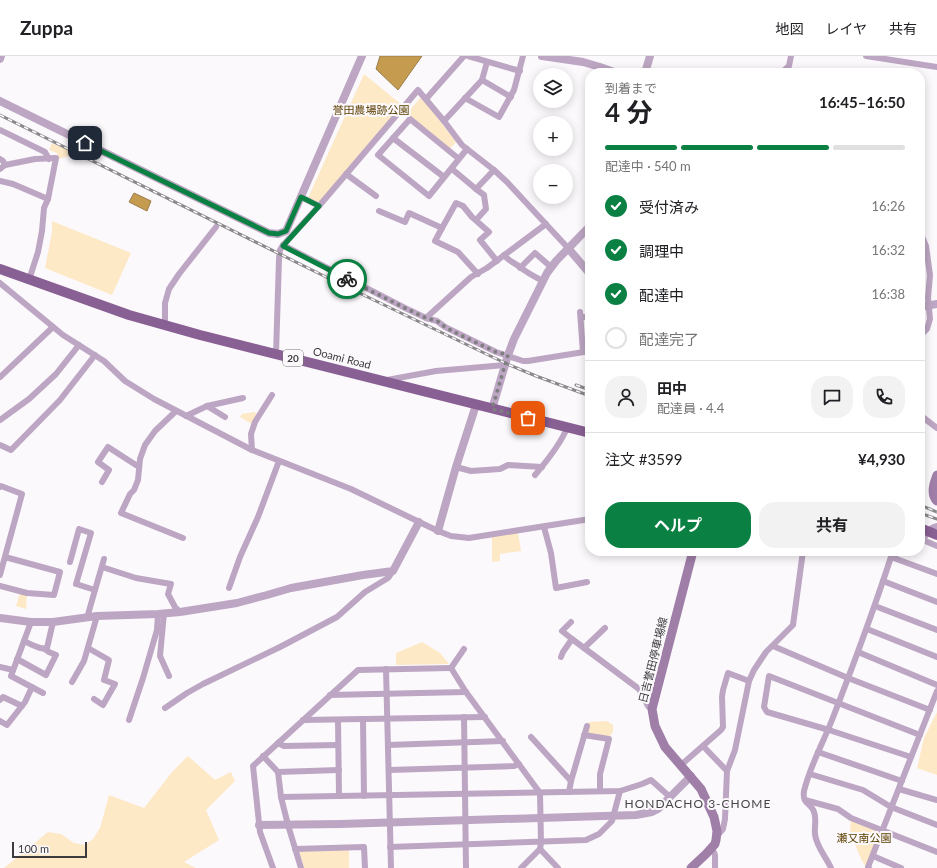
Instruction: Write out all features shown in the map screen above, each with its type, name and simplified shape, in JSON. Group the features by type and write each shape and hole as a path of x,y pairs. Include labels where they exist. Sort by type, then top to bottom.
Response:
{"main road":[{"name":"Ooami Road","path":"0,269 115,311 165,325 585,432"},
{"path":"937,475 933,492 937,501"},
{"path":"925,535 937,535"},
{"name":"日吉誉田停車場線","path":"692,556 652,709 655,726 662,742 670,754 701,789 711,808 718,831 717,836"},
{"path":"691,868 712,848 717,836"}],"street":[{"path":"0,101 269,233 278,234 286,231 362,56"},
{"path":"426,99 464,56"},
{"path":"468,56 520,71"},
{"path":"465,98 499,117 514,90 523,56"},
{"path":"542,56 565,58 603,68"},
{"path":"646,68 650,56"},
{"path":"788,68 791,56"},
{"path":"866,56 937,67"},
{"path":"444,121 482,80 487,62"},
{"path":"482,80 511,97"},
{"path":"276,354 280,250 418,90 462,145 494,170 546,224 585,268"},
{"path":"459,159 410,119 378,155 429,196 452,169 467,149"},
{"path":"0,130 45,152 49,159"},
{"path":"393,138 444,177"},
{"path":"0,159 3,167 35,159 56,158 48,199 44,208 38,252 29,280"},
{"path":"452,169 484,195 486,209 476,220"},
{"path":"476,189 494,170"},
{"path":"346,174 376,196"},
{"path":"0,181 13,184 48,199"},
{"path":"301,197 319,206"},
{"path":"478,274 458,252 435,241 456,203 463,206 489,232 480,240 497,261"},
{"path":"379,211 405,222 409,213 442,228"},
{"path":"426,318 471,277 497,261 546,224"},
{"path":"165,325 164,303 169,289 216,227"},
{"path":"492,409 514,339 547,273 568,248 585,232"},
{"path":"925,244 930,275 925,301"},
{"path":"283,246 398,305 426,318 437,321 445,327 496,352 523,361 583,352 581,315 585,315"},
{"path":"520,268 536,253 551,267"},
{"path":"504,255 508,261 543,281"},
{"path":"0,283 63,335 104,361 125,381 176,411 252,450 351,489 438,531 451,536 469,538 585,521"},
{"path":"925,306 937,304"},
{"path":"925,308 930,319 925,331"},
{"path":"0,377 54,328"},
{"path":"0,420 29,399 56,374 79,345"},
{"path":"0,445 11,450 60,400 95,355"},
{"path":"383,380 436,372 505,365"},
{"path":"252,450 251,434 255,422 272,395"},
{"path":"186,416 207,406 243,398"},
{"path":"438,531 456,467 476,405"},
{"path":"207,406 225,417"},
{"path":"176,411 155,431 148,440 142,453 138,480 121,513 183,538"},
{"path":"925,419 937,428"},
{"path":"535,475 565,434 567,428"},
{"path":"102,482 109,470 98,462 108,447 139,467"},
{"path":"229,588 240,556 258,517 280,461"},
{"path":"456,467 471,471 500,469 508,465 542,467"},
{"path":"0,487 1,486 22,494 0,575"},
{"path":"165,708 187,693 337,617 365,592 388,578 419,522"},
{"path":"925,533 937,526"},
{"path":"544,527 551,553 556,588 587,582"},
{"path":"70,562 79,529 91,533 76,584 95,590"},
{"path":"925,537 937,546"},
{"path":"74,547 86,550"},
{"path":"0,586 27,593 54,595 60,572 5,556"},
{"path":"717,836 723,829 727,771 735,750 749,681 759,661 766,652 793,625 802,556"},
{"path":"831,868 817,843 814,834 814,811 804,800 804,791 810,774 867,629 891,557 937,574"},
{"path":"86,618 104,559"},
{"path":"102,567 136,578 171,584 168,594 175,607 180,612"},
{"path":"0,618 31,622 54,622 97,616 180,612 237,603 291,588 393,571"},
{"path":"883,581 937,602"},
{"path":"875,606 937,630"},
{"path":"161,613 160,656 169,676"},
{"path":"129,720 143,678 161,613"},
{"path":"72,682 84,661 97,616"},
{"path":"31,622 11,676 43,693"},
{"path":"45,649 48,646 54,622"},
{"path":"571,622 562,631 639,689 648,706 652,709"},
{"path":"584,648 605,628"},
{"path":"867,629 937,657"},
{"path":"561,657 572,639"},
{"path":"17,659 46,675 56,655 24,641"},
{"path":"773,646 848,678 930,710"},
{"path":"88,648 109,660 104,680 115,684 103,705 94,699"},
{"path":"451,668 464,648"},
{"path":"858,652 937,685"},
{"path":"0,667 13,670"},
{"path":"273,868 260,832 253,766 358,670 451,668"},
{"path":"451,668 466,692 540,793 540,846 558,868"},
{"path":"386,669 391,868"},
{"path":"681,765 723,727 722,697 728,673 749,681"},
{"path":"911,757 767,712 764,707 769,676 920,736"},
{"path":"0,721 7,725 25,702 32,687"},
{"path":"869,868 868,867 891,807 937,691"},
{"path":"330,696 466,692"},
{"path":"0,700 2,697 22,706"},
{"path":"303,720 485,717"},
{"path":"464,718 466,868"},
{"path":"362,719 364,796"},
{"path":"338,720 339,796"},
{"path":"569,792 587,726"},
{"path":"584,735 609,739 600,774 600,791"},
{"path":"531,737 571,781"},
{"path":"388,745 503,741"},
{"path":"278,743 284,746 338,745"},
{"path":"703,746 727,771"},
{"path":"818,752 902,781"},
{"path":"263,756 278,772 288,825 301,868"},
{"path":"389,770 514,766 519,764"},
{"path":"278,772 339,770"},
{"path":"810,774 863,790 891,807 937,825"},
{"path":"259,825 636,815 652,812 658,809 691,776"},
{"path":"282,797 620,791 652,780 670,797"},
{"path":"899,789 937,800"},
{"path":"390,847 466,844 540,846 586,840 599,834 612,821 620,791"},
{"path":"804,800 838,809 851,818 937,852"},
{"path":"521,868 540,846"},
{"path":"295,849 364,847 365,868"},
{"path":"712,848 715,855 715,868"},
{"path":"873,856 902,868"}],"green space":[{"name":"誉田農場跡公園","path":"364,74 402,105 318,203 308,198"},
{"path":"421,97 456,142 449,150 406,115"},
{"path":"52,143 77,154 58,159 57,153 49,150"},
{"path":"52,221 131,253 112,295 45,268 52,232"},
{"path":"254,412 258,414 252,424 240,417 242,414"},
{"path":"518,532 521,551 500,554 500,561 492,562 492,537"},
{"path":"20,593 27,595 26,609 16,606"},
{"path":"422,642 440,653 449,664 396,665 396,653"},
{"path":"937,712 937,775 917,768 924,738"},
{"path":"607,721 613,725 613,732 609,737 587,733 586,731 589,722"},
{"path":"188,756 215,780 231,772 235,781 206,810 219,840 184,862 196,868 4,868 48,832 61,834 74,843 85,845 93,839 100,828 109,795 144,808 172,772"},
{"name":"瀬又南公園","path":"851,818 879,832 866,867 850,833"},
{"path":"349,849 349,868 304,868 299,851"}],"shaded area":[{"path":"380,56 422,56 398,90 376,69"},
{"path":"134,193 151,201 147,211 129,202"}],"railway":[{"path":"0,115 326,277 505,363 585,394"},
{"path":"576,385 585,388"},
{"path":"925,507 937,512"},
{"path":"925,515 937,519"}],"way so far":[{"path":"347,279 426,318 437,321 458,334 496,352 508,355 492,409 528,418"}],"district":[{"name":"HONDACHO 3-CHOME","path":"698,804"}],"route":[{"path":"85,143 269,233 278,234 286,231 301,197 319,206 283,246 347,279"}]}
